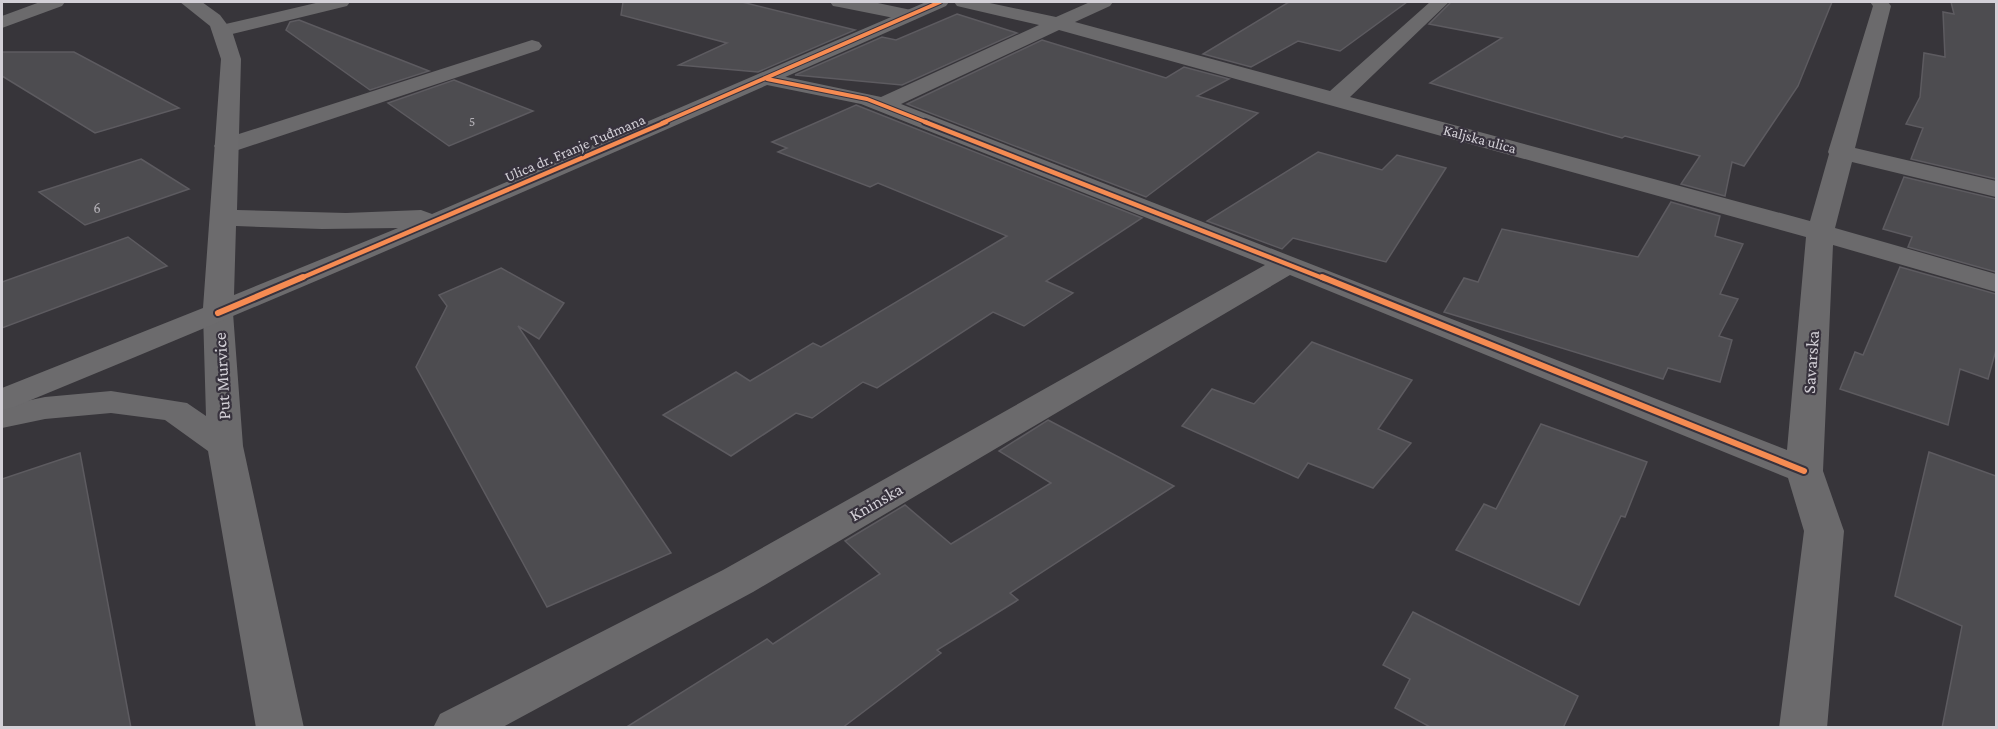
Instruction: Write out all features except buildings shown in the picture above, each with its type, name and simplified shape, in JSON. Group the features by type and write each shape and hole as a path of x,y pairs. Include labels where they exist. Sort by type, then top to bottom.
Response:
{"main road":[{"path":"189,2 211,16 224,30"},
{"name":"Ulica dr. Franje Tuđmana","path":"2,400 447,217 940,2"},
{"name":"Put Murvice","path":"218,312 231,59 224,30"},
{"path":"222,217 378,221 447,217"}],"street":[{"path":"2,22 56,2"},
{"path":"224,30 341,2"},
{"path":"839,2 909,15"},
{"name":"Kaljska ulica","path":"963,2 1056,23 1820,232 1996,283"},
{"path":"881,105 1104,2"},
{"path":"1335,99 1440,2"},
{"name":"Savarska","path":"1803,728 1824,531 1804,471 1820,232 1840,152 1882,6 1880,2"},
{"path":"226,146 532,46"},
{"path":"766,79 867,99 1288,264 1804,471"},
{"path":"1840,152 1996,189"},
{"name":"Kninska","path":"457,728 738,581 1288,264"},
{"name":"Put Murvice","path":"218,312 225,446 280,728"},
{"path":"2,417 45,408 111,402 174,411 225,446"}],"cycle path":[{"path":"218,313 447,217 940,2"},
{"path":"767,79 867,99 1392,305 1804,471"}]}
